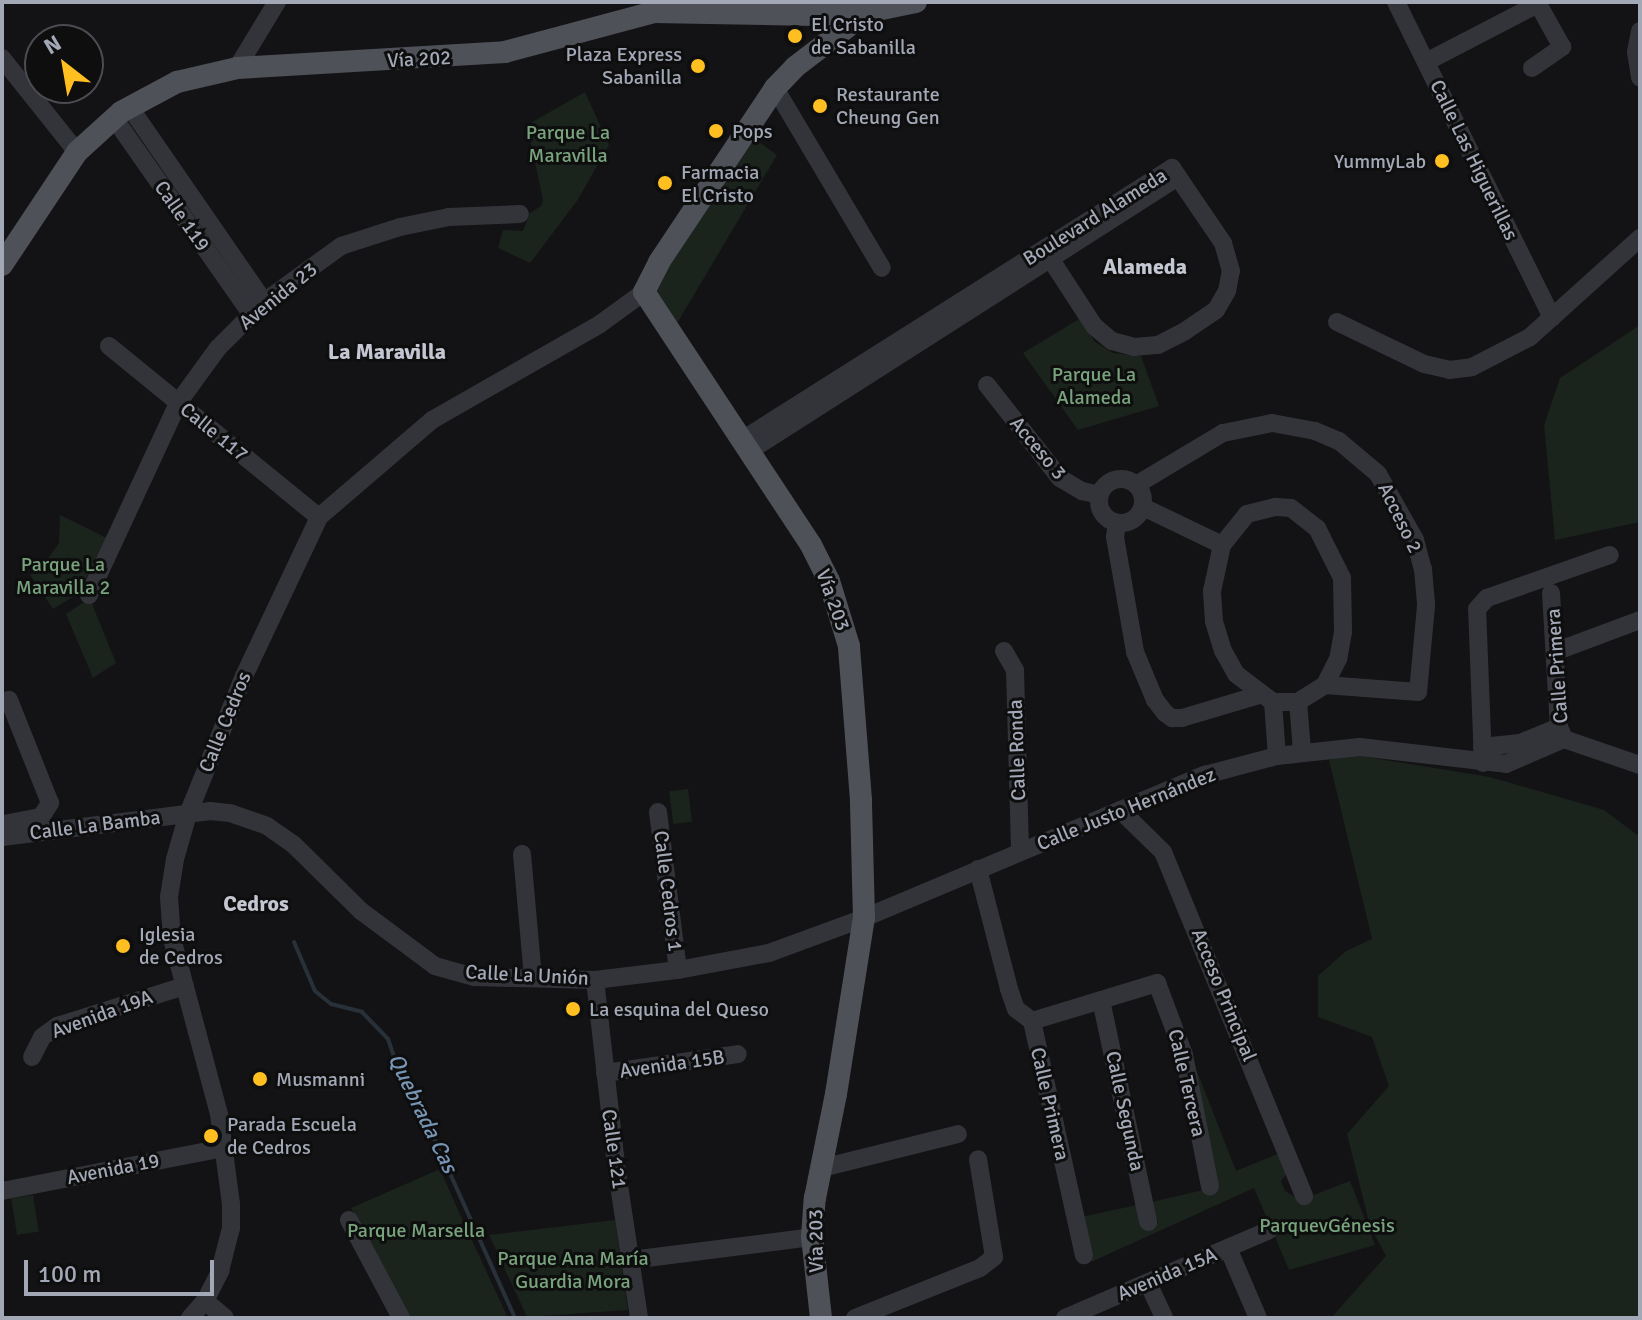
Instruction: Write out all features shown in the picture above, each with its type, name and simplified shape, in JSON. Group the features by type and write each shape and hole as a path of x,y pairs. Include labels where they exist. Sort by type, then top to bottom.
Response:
{"main road":[{"name":"Vía 202","path":"2,265 77,152 122,112 177,82 237,68 505,52 654,12 804,15 867,12 916,2"},
{"path":"644,292 659,262 775,88 818,48 867,12"},
{"path":"804,15 817,37 818,48"},
{"name":"Vía 203","path":"644,292 811,545 829,581 845,631 861,800 864,918 812,1237 821,1318"}],"street":[{"path":"237,68 277,2"},
{"name":"Calle Las Higuerillas","path":"1396,2 1552,317"},
{"path":"1426,62 1537,3 1562,47 1532,68"},
{"path":"1640,31 1636,52 1640,78"},
{"path":"2,58 77,152"},
{"path":"775,88 882,268"},
{"name":"Calle 119","path":"122,112 257,308"},
{"name":"Boulevard Alameda","path":"745,446 1047,254 1178,177 1223,243 1231,271 1227,291 1216,310 1158,345 1134,347 1112,341 1094,326 1047,254"},
{"name":"Avenida 23","path":"89,595 178,403 218,348 257,308 341,246 400,227 449,217 520,214"},
{"path":"1337,322 1424,364 1449,370 1472,367 1507,351 1552,317 1599,271 1640,238"},
{"name":"Calle Cedros","path":"190,1318 205,1301 220,1271 231,1228 224,1148 210,1073 172,939 169,897 175,859 188,814 244,676 319,517 432,420 600,324 644,292"},
{"name":"Calle 117","path":"109,346 319,517"},
{"name":"Acceso 3","path":"987,385 1060,478 1082,491 1099,495"},
{"name":"Acceso 2","path":"1136,485 1223,433 1272,423 1315,431 1339,441 1378,474 1415,540 1423,569 1426,606 1418,692 1325,685"},
{"path":"1115,480 1136,485 1143,495 1143,507 1136,518 1117,524 1100,510 1099,495 1115,480"},
{"path":"1143,507 1222,545"},
{"path":"1117,524 1115,537 1135,652 1155,700 1172,718 1266,698 1298,702 1325,685 1338,659 1344,606 1338,569 1317,528 1291,508 1260,508 1234,525 1222,545 1212,591 1214,621 1223,651 1236,674 1266,698 1277,756"},
{"path":"1482,755 1477,609 1487,598 1610,555"},
{"name":"Calle Primera","path":"1551,593 1562,733"},
{"path":"1557,651 1640,620"},
{"name":"Calle Ronda","path":"1004,651 1015,670 1020,851"},
{"path":"2,837 4,824 14,820 34,820 46,812 50,803 9,700"},
{"path":"1298,702 1302,751"},
{"path":"1562,733 1640,765"},
{"name":"Calle Justo Hernández","path":"864,918 1205,775 1302,751 1360,747 1482,755 1506,764 1562,733"},
{"name":"Acceso Principal","path":"1120,810 1163,852 1304,1196"},
{"name":"Calle Cedros 1","path":"658,812 678,970"},
{"name":"Calle La Unión","path":"188,814 230,813 267,826 293,844 361,911 435,966 474,977 595,980 678,970 769,953 864,918"},
{"name":"Calle La Bamba","path":"2,837 188,814"},
{"path":"522,854 533,978"},
{"name":"Calle Primera","path":"978,869 1016,1009 1032,1021 1084,1255"},
{"name":"Calle 121","path":"595,980 639,1318"},
{"name":"Calle Tercera","path":"1101,1000 1157,983 1184,1055 1210,1186"},
{"name":"Avenida 19A","path":"32,1057 42,1037 57,1026 185,986"},
{"path":"1032,1021 1101,1000"},
{"name":"Calle Segunda","path":"1101,1000 1148,1222"},
{"name":"Avenida 15B","path":"605,1073 738,1054"},
{"path":"822,1168 958,1134"},
{"name":"Avenida 19","path":"2,1191 224,1148"},
{"path":"855,1318 980,1268 994,1257 978,1159"},
{"path":"349,1220 401,1318"},
{"name":"Avenida 15A","path":"1065,1318 1269,1230"},
{"path":"631,1260 812,1237"},
{"path":"1228,1248 1258,1318"},
{"path":"1148,1283 1164,1318"},
{"path":"205,1301 225,1318"}],"green space":[{"name":"Parque La Maravilla","path":"585,92 609,145 577,201 530,263 498,248 503,230 523,231 530,213 541,206 543,200 527,125"},
{"path":"755,139 777,155 676,325 656,298 656,282"},
{"name":"Parque La Alameda","path":"1079,319 1095,342 1113,353 1141,356 1159,406 1078,430 1023,353"},
{"path":"1640,325 1640,522 1555,540 1544,425 1560,378"},
{"name":"Parque La Maravilla 2","path":"60,515 107,538 78,594 53,609 30,575 39,571 59,543"},
{"path":"87,600 91,601 116,663 93,678 66,614"},
{"path":"1348,754 1490,777 1604,810 1640,837 1640,1318 1331,1318 1386,1256 1370,1226 1347,1134 1389,1086 1372,1037 1318,1017 1318,976 1346,951 1372,939 1329,760"},
{"path":"688,789 692,822 673,824 669,791"},
{"name":"ParquevGénesis","path":"1184,1038 1236,1171 1280,1153 1288,1172 1281,1181 1285,1191 1300,1200 1350,1181 1375,1245 1289,1270 1254,1188 1091,1262 1081,1217 1137,1205 1143,1229 1158,1223 1152,1202 1216,1187"},
{"name":"Parque Marsella","path":"440,1169 508,1318 411,1318 351,1208"},
{"path":"33,1195 39,1232 17,1235 11,1198"},
{"name":"Parque Ana María Guardia Mora","path":"615,1220 628,1310 527,1317 489,1235"}],"waterway":[{"name":"Quebrada Cas","path":"294,942 315,991 331,1004 362,1012 388,1039 402,1080 412,1086 422,1101 426,1120 515,1318"}],"place":[{"name":"El Cristo de Sabanilla","path":"795,36"},
{"name":"Plaza Express Sabanilla","path":"698,66"},
{"name":"Restaurante Cheung Gen","path":"820,106"},
{"name":"Pops","path":"716,131"},
{"name":"YummyLab","path":"1442,161"},
{"name":"Farmacia El Cristo","path":"665,183"},
{"name":"Iglesia de Cedros","path":"123,946"},
{"name":"La esquina del Queso","path":"573,1009"},
{"name":"Musmanni","path":"260,1079"},
{"name":"Parada Escuela de Cedros","path":"211,1136"}],"district":[{"name":"Alameda","path":"1145,267"},
{"name":"La Maravilla","path":"387,352"},
{"name":"Cedros","path":"256,904"}]}
